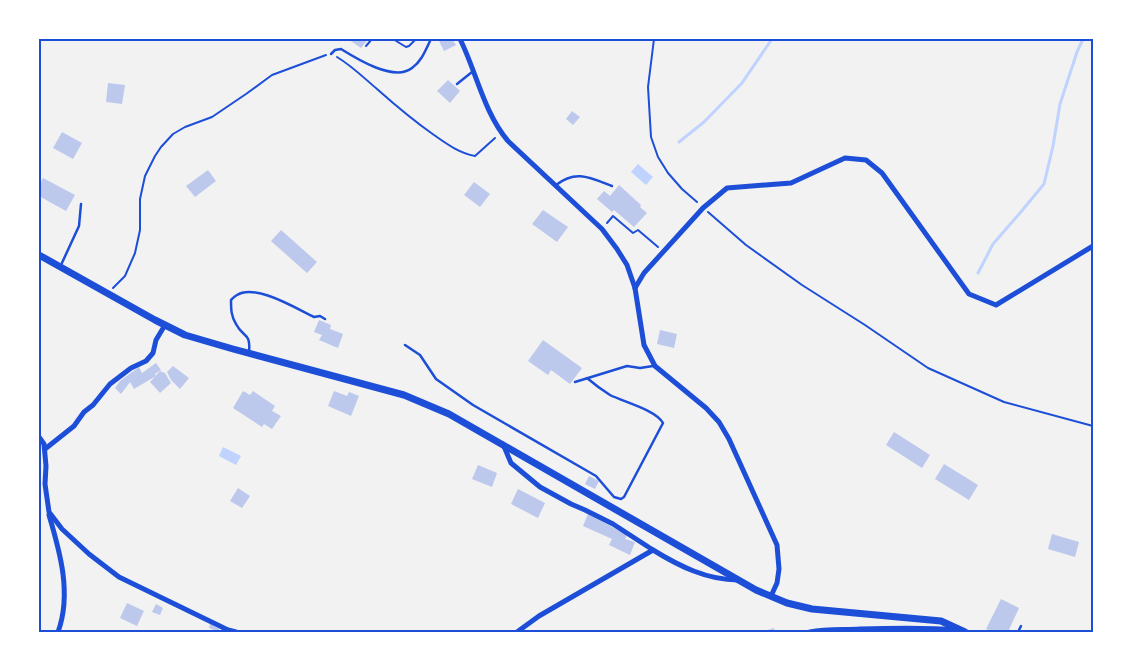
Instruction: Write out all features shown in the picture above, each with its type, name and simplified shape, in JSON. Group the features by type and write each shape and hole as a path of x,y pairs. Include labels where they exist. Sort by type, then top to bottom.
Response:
{"street":[{"path":"460,39 500,132 602,229 627,265 635,288 644,345 655,366 706,408 719,422 729,439 777,545 780,569 777,583 771,596"},
{"path":"635,288 644,274 703,208 727,188 791,183 845,158 866,160 882,173 969,294 996,305 1093,246"},
{"path":"39,255 184,334 248,354 404,395 449,414 756,590 812,609 941,621 962,631"},
{"path":"45,449 74,426 84,412 93,405 110,384 131,368 146,361 152,353 156,340 165,325"},
{"path":"39,437 45,449 45,484 49,512 63,569 62,622 58,632"},
{"path":"503,444 511,463 540,487 613,524 672,562 704,575 719,579 739,580"},
{"path":"49,512 62,529 89,554 119,577 236,632"},
{"path":"517,632 538,616 653,550"},
{"path":"810,632 941,628 962,631"}],"lane":[{"path":"331,54 341,49 359,60 380,69 401,73 412,68 425,54 430,39"},
{"path":"457,84 474,71"},
{"path":"555,186 563,179 588,176 612,186"},
{"path":"60,266 79,226 81,204"},
{"path":"248,354 250,341 236,326 231,314 231,300 238,294 251,291 270,295 314,317 320,316 325,319"},
{"path":"405,345 420,355 436,380 473,405 596,476 614,498 620,499 624,497 663,423 661,419 652,413 608,394 587,378"},
{"path":"575,382 627,366 640,368 655,366"},
{"path":"1018,632 1021,626"}],"path":[{"path":"366,46 372,39"},
{"path":"394,39 406,47 416,39"},
{"path":"654,39 648,87 651,137 658,157 668,173 703,208 746,245 802,285 928,368 1004,402 1093,426"},
{"path":"108,293 125,276 135,253 140,230 140,199 145,176 154,156 173,134 185,127 212,117 272,75 331,54 348,63 422,126 465,154 475,156 500,132"},
{"path":"602,229 613,216 633,232 638,230 664,252"}],"water":[{"path":"638,164 653,177 646,185 631,172"},
{"path":"223,447 241,456 236,465 219,456"}],"building":[{"path":"348,39 368,39 361,48"},
{"path":"438,39 452,39 456,45 444,51"},
{"path":"448,80 460,91 450,103 437,91"},
{"path":"108,83 125,85 122,104 106,102"},
{"path":"572,111 580,117 573,125 566,119"},
{"path":"62,132 82,143 73,159 53,148"},
{"path":"208,170 216,181 195,197 186,186"},
{"path":"43,178 75,195 66,211 39,196 39,186"},
{"path":"474,182 490,194 480,207 464,195"},
{"path":"619,185 647,213 634,227 597,199 604,191 610,196"},
{"path":"543,210 568,227 557,242 532,224"},
{"path":"281,230 317,262 307,273 271,241"},
{"path":"319,320 331,325 330,329 343,334 338,348 319,340 322,335 314,332"},
{"path":"660,330 677,334 674,348 657,344"},
{"path":"543,340 582,368 570,384 551,370 548,375 528,361"},
{"path":"156,363 161,370 155,374 156,376 134,389 130,382 121,394 115,388 120,381 139,367 142,373"},
{"path":"173,366 189,378 180,389 171,380 167,372"},
{"path":"160,371 165,373 171,383 160,393 150,382"},
{"path":"243,391 250,395 253,391 275,406 272,411 281,416 272,429 264,424 262,427 233,408"},
{"path":"334,391 347,396 349,392 359,396 351,416 328,406"},
{"path":"894,432 930,455 922,468 886,445"},
{"path":"944,464 978,485 969,500 935,479"},
{"path":"478,465 497,473 492,487 472,479"},
{"path":"589,476 599,481 595,489 585,484"},
{"path":"238,488 250,496 242,508 230,501"},
{"path":"518,489 545,503 538,518 511,504"},
{"path":"588,514 627,535 625,539 635,542 630,555 609,545 612,539 583,526"},
{"path":"1052,534 1079,542 1075,557 1048,549"},
{"path":"1001,599 1019,608 1008,632 994,632 986,629"},
{"path":"127,603 144,611 137,626 120,618"},
{"path":"156,604 163,608 160,615 152,612"},
{"path":"210,624 219,629 219,632 209,628"},
{"path":"774,628 775,632 761,632"}],"waterway":[{"path":"679,142 704,122 742,83 772,39"},
{"path":"978,273 993,244 1044,184 1060,104 1083,39"}]}
